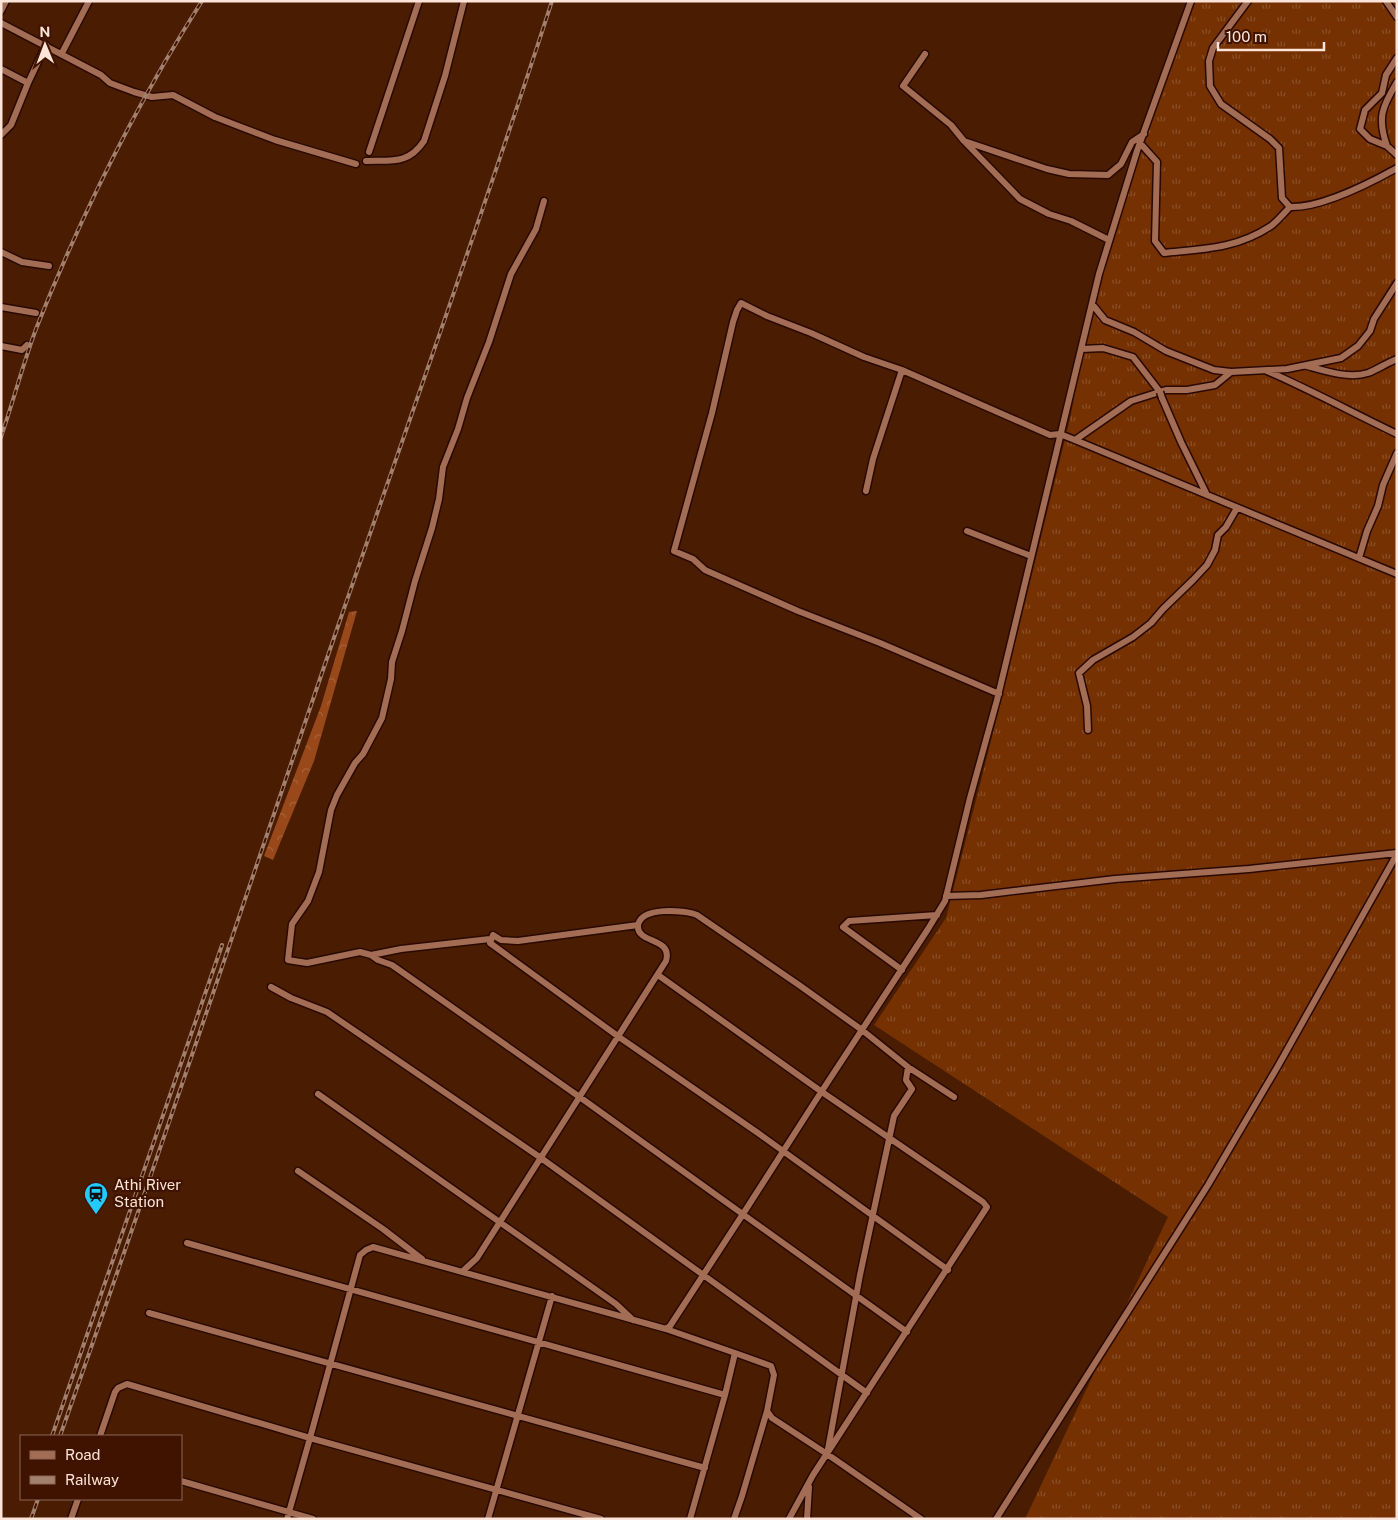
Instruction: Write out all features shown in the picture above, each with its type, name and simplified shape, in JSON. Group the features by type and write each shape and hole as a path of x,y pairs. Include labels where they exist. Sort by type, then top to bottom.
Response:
{"street":[{"path":"1,11 6,1"},
{"path":"62,53 89,1"},
{"path":"369,152 419,1"},
{"path":"366,161 394,161 406,158 418,150 424,141 445,76 464,1"},
{"path":"666,1329 670,1326 705,1274 902,970 937,915 946,896 970,798 999,694 1060,434 1109,240 1140,144 1191,1"},
{"path":"1248,1 1213,48 1209,61 1210,86 1221,104 1280,148 1282,198 1290,207"},
{"path":"1386,1 1397,17"},
{"path":"1,23 62,53 101,75 110,83 152,97 174,95 215,117 275,140 356,164"},
{"path":"1,136 11,125 46,45"},
{"path":"925,54 904,86 951,125 1020,199 1049,214 1071,220 1109,240"},
{"path":"1397,58 1386,75 1382,93 1365,110 1360,129 1370,139 1387,146 1397,155"},
{"path":"1,69 28,83"},
{"path":"1387,146 1381,129 1382,112 1397,82"},
{"path":"964,141 1069,174 1108,175 1121,164 1132,142 1145,133"},
{"path":"1140,144 1157,162 1155,242 1164,253 1210,250 1233,244 1272,225 1290,207 1303,207 1366,185 1397,168"},
{"path":"544,201 536,229 511,274 489,342 443,467 436,514 392,662 391,679 382,718 337,795 331,810 319,872 308,901 292,924 288,960 306,963 360,952 392,965 744,1214 907,1332"},
{"path":"1,252 22,262 49,266"},
{"path":"1092,304 1105,320 1134,332 1166,352 1214,370 1231,372 1266,370 1306,366 1341,358 1358,346 1370,331 1374,319 1397,283"},
{"path":"999,694 880,642 798,611 704,570 693,559 674,551 712,413 733,322 741,303 767,316 812,333 864,357 902,370 1050,435 1060,434 1075,440 1397,574"},
{"path":"1,307 36,312"},
{"path":"1,346 22,350 27,345"},
{"path":"1081,349 1103,348 1133,357 1161,395 1207,495"},
{"path":"1306,366 1341,374 1360,375 1397,359"},
{"path":"866,491 873,459 902,370"},
{"path":"1266,370 1397,434"},
{"path":"1075,440 1131,401 1166,390 1187,390 1216,385 1231,372"},
{"path":"1359,558 1367,531 1378,506 1383,485 1397,453"},
{"path":"1088,730 1086,706 1079,673 1093,660 1134,637 1151,623 1193,580 1207,565 1215,550 1218,534 1226,527 1237,508"},
{"path":"967,531 1031,556"},
{"path":"946,896 981,895 1115,879 1249,869 1397,853"},
{"path":"996,1519 1208,1185 1278,1066 1397,853"},
{"path":"463,1272 477,1258 581,1098 666,962 667,952 661,944 643,936 639,931 638,925 642,917 647,914 656,911 690,912 697,915 862,1030 908,1067 954,1097"},
{"path":"902,970 843,928 849,921 937,915"},
{"path":"370,955 401,949 490,939 493,935 501,940 518,941 638,925"},
{"path":"490,939 492,946 948,1270"},
{"path":"658,974 822,1092 986,1204 987,1207 948,1270 827,1454 789,1519"},
{"path":"272,987 291,998 327,1012 541,1158 867,1392"},
{"path":"827,1454 856,1295 894,1116 912,1089 906,1080 908,1067"},
{"path":"318,1094 501,1221 616,1304 634,1321"},
{"path":"298,1172 383,1229 425,1261"},
{"path":"186,1243 350,1291 538,1341 725,1395"},
{"path":"288,1515 360,1256 366,1250 373,1247 666,1329 771,1366 774,1375 767,1411 734,1519"},
{"path":"488,1519 552,1296"},
{"path":"149,1313 705,1468"},
{"path":"690,1519 735,1353"},
{"path":"100,1435 115,1392 118,1388 127,1384 310,1438 601,1519"},
{"path":"767,1411 772,1418 921,1519"},
{"path":"182,1481 288,1515 313,1519"},
{"path":"807,1519 810,1483"},
{"path":"71,1519 78,1500"}],"green space":[{"path":"1189,1 1397,1 1397,1519 1025,1519 1168,1217 874,1025 946,918 1070,419 1092,304 1131,176"},
{"path":"357,611 314,761 273,860 264,856 321,706 349,612"}],"railway":[{"path":"1,437 36,329 72,244 132,120 202,1"},
{"path":"60,1435 473,237 552,1"},
{"path":"52,1435 222,945"},
{"path":"31,1519 38,1500"}],"place":[{"name":"Athi River Station","path":"96,1215"}]}
